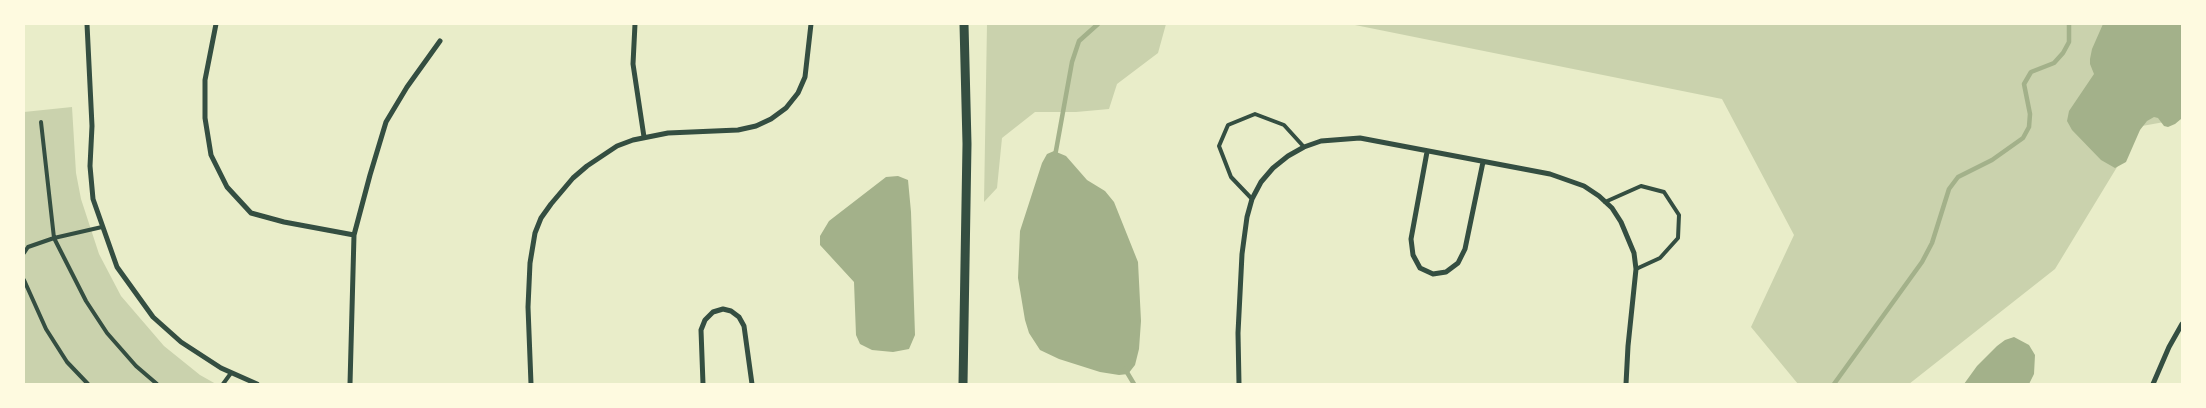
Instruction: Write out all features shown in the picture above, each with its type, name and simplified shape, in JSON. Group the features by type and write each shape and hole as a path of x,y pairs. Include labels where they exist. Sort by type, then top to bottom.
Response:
{"street":[{"path":"87,24 92,126 90,166 93,199 118,268 153,317 200,355 231,373 257,384"},
{"path":"216,24 205,80 205,118 211,155 227,187 251,213 284,222 354,235"},
{"path":"635,24 633,64 644,137"},
{"path":"531,384 529,278 532,248 541,218 561,190 587,166 617,146 644,137 668,133 738,130 756,126 771,119 792,100 805,77 810,24"},
{"path":"963,384 967,144 964,24"},
{"path":"350,384 354,235 386,122 407,87 440,41"},
{"path":"1239,384 1238,333 1242,254 1247,216 1252,199 1261,182 1273,168 1288,156 1304,147 1321,141 1360,138 1550,174 1584,186 1605,202 1621,222 1634,253 1636,270 1626,384"},
{"path":"1427,152 1411,239 1413,255 1420,268 1433,274 1446,272 1458,263 1465,249 1484,162"},
{"path":"703,384 701,330 705,320 713,312 723,309 732,311 739,317 744,326 752,384"},
{"path":"2153,384 2169,347 2182,324"}],"lane":[{"path":"1252,199 1231,177 1219,146 1228,126 1255,114 1284,125 1304,147"},
{"path":"41,122 54,238 86,301 107,334 136,366 157,384"},
{"path":"1605,202 1641,186 1664,192 1679,215 1678,238 1660,258 1636,270"},
{"path":"24,253 28,247 54,238 102,227"},
{"path":"24,280 46,329 67,362 88,384"},
{"path":"223,384 231,373"}],"shaded area":[{"path":"987,24 1166,24 1158,53 1117,84 1109,109 1076,112 1035,112 1002,138 997,188 984,202"},
{"path":"1350,24 2182,24 2182,113 2181,119 2142,126 2055,269 1909,384 1798,384 1751,327 1794,235 1722,99"},
{"path":"2103,24 2182,24 2181,119 2168,127 2164,126 2158,118 2154,117 2147,121 2140,130 2126,162 2115,168 2101,160 2072,130 2067,121 2069,111 2094,74 2090,59 2092,49"},
{"path":"72,107 76,173 81,199 99,254 121,296 164,346 200,375 216,384 24,384 24,112"},
{"path":"1054,151 1066,156 1087,180 1105,191 1114,202 1138,262 1141,321 1139,349 1135,365 1128,374 1119,375 1100,372 1059,359 1040,350 1029,333 1018,278 1020,231 1042,163 1047,154"},
{"path":"898,176 908,180 911,212 915,335 909,349 893,352 872,350 860,344 856,335 854,282 820,245 820,236 829,221 886,177"},
{"path":"2014,337 2029,345 2035,355 2034,374 2029,384 1964,384 1977,366 1997,346 2005,340"}],"waterway":[{"path":"1055,156 1072,62 1079,41 1098,24"},
{"path":"1834,384 1922,262 1932,243 1949,189 1958,177 1992,160 2023,138 2029,127 2030,114 2024,84 2031,72 2054,63 2063,53 2069,42 2069,24"},
{"path":"1125,369 1134,384"}]}
